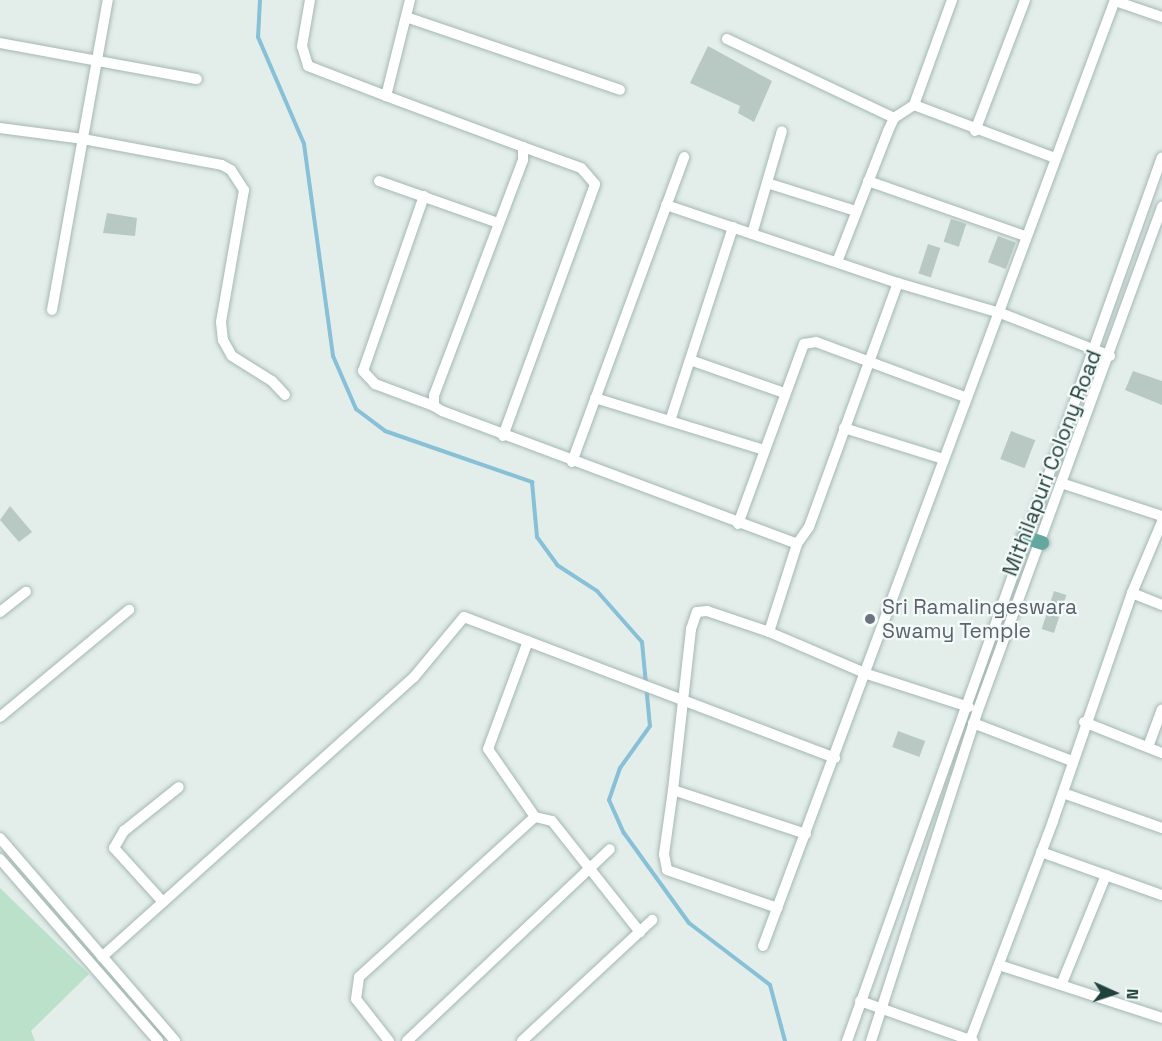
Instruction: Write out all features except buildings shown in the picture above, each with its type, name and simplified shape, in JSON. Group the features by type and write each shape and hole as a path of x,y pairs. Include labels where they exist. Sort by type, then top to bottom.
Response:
{"main road":[{"path":"1024,537 1042,543"}],"street":[{"path":"52,310 108,0"},
{"path":"310,0 302,46 308,66 581,168 595,183 503,436"},
{"path":"386,96 410,0"},
{"path":"837,262 894,118 914,105 952,0"},
{"path":"975,131 1025,0"},
{"path":"763,946 867,675 995,312 1115,1 1162,17"},
{"path":"406,17 620,90"},
{"path":"727,39 894,118"},
{"path":"0,43 96,63 197,79"},
{"path":"914,105 975,131 1055,158"},
{"path":"0,128 83,139 222,165 239,179 244,190 221,322 223,340 232,356 272,381 285,395"},
{"path":"752,234 782,131"},
{"path":"434,406 434,394 523,160 523,147"},
{"path":"572,462 684,157"},
{"name":"Mithilapuri Colony Road","path":"847,1041 963,705 1095,350 1162,157"},
{"path":"379,181 498,223"},
{"path":"868,181 1025,236"},
{"path":"767,183 856,211"},
{"path":"424,196 363,370 375,384 434,406 503,436 797,544"},
{"path":"666,205 898,284 995,312 1110,356"},
{"name":"Mithilapuri Colony Road","path":"871,1041 973,723 1064,484 1162,207"},
{"path":"669,421 733,227"},
{"path":"769,632 797,544 809,527 898,284"},
{"path":"738,524 800,349 809,342 965,397"},
{"path":"690,360 784,393"},
{"path":"595,398 764,450"},
{"path":"844,428 944,459"},
{"path":"1064,484 1162,516"},
{"path":"860,1001 971,1040 1063,793 1084,722 1132,593 1162,522"},
{"path":"0,612 26,592"},
{"path":"1132,593 1162,605"},
{"path":"2,712 129,610"},
{"path":"778,909 667,870 664,854 683,700 697,612 707,611 769,632 867,675 978,710"},
{"path":"102,957 414,676 464,617 835,758"},
{"path":"528,641 491,739 490,756 535,817 552,821 640,932"},
{"path":"1148,747 1162,708"},
{"path":"1084,722 1162,753"},
{"path":"973,723 1072,761"},
{"path":"163,902 114,848 124,831 179,787"},
{"path":"673,790 806,834"},
{"path":"1063,793 1162,828"},
{"path":"389,1041 356,999 359,977 535,817"},
{"path":"0,838 175,1041"},
{"path":"407,1041 610,849"},
{"path":"1041,852 1162,895"},
{"path":"0,859 158,1041"},
{"path":"1062,983 1106,875"},
{"path":"522,1041 652,920"},
{"path":"999,965 1062,983 1162,1018"}],"green space":[{"path":"0,888 89,974 31,1031 35,1041 0,1041"}],"waterway":[{"path":"260,0 258,37 304,144 333,356 356,409 385,431 532,482 537,537 557,565 597,591 642,642 650,726 620,768 609,800 624,833 689,923 770,985 785,1041"}],"place":[{"name":"Sri Ramalingeswara Swamy Temple","path":"870,619"}]}
